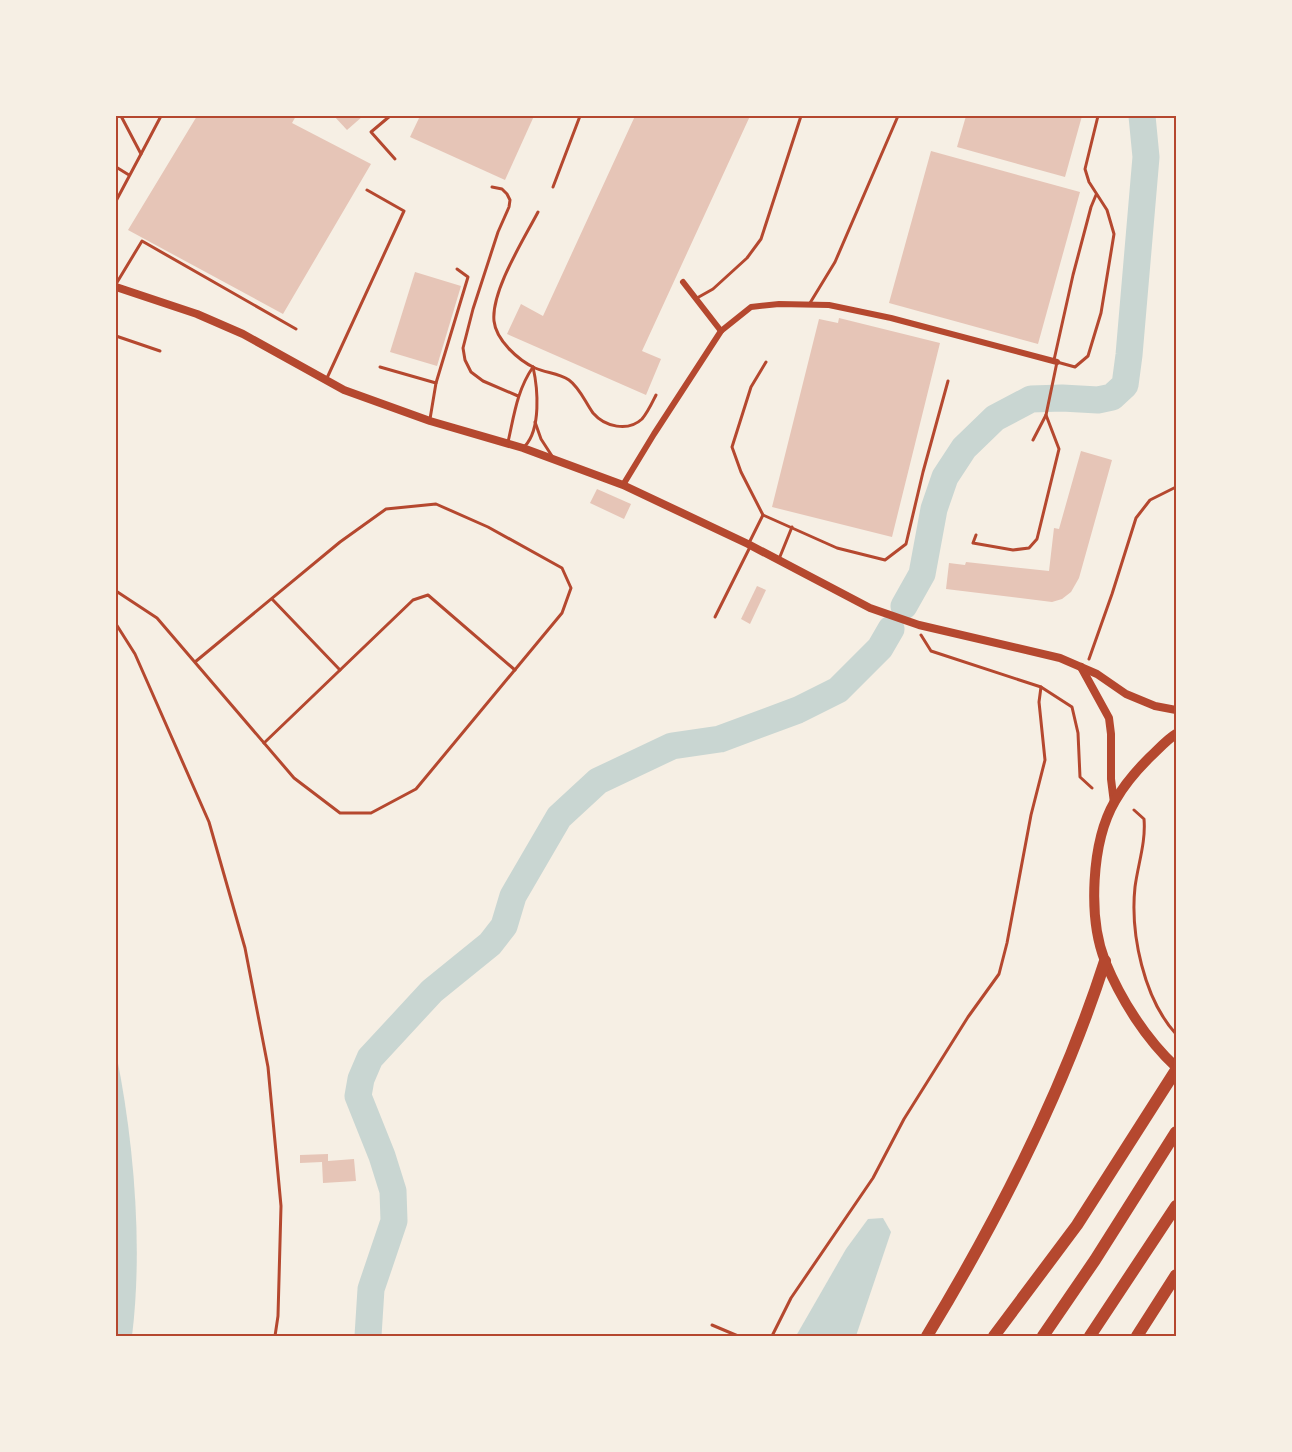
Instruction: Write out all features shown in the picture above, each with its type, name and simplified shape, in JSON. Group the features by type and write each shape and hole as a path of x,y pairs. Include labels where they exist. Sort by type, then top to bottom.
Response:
{"highway":[{"path":"994,1336 1077,1225 1176,1068 1132,1012 1105,961 1097,922 1094,883 1099,846 1114,803 1138,769 1176,734"},
{"path":"927,1336 989,1226 1040,1126 1093,998 1105,961"},
{"path":"1043,1336 1095,1260 1176,1132"},
{"path":"1090,1336 1176,1206"},
{"path":"1137,1336 1176,1275"}],"street":[{"path":"682,282 721,331"},
{"path":"116,286 197,314 234,330 344,390 430,421 523,448 623,485 750,545 870,608 919,625 1060,658 1097,674 1126,694 1155,706 1176,710"},
{"path":"623,485 721,331 751,307 779,304 829,305 891,318 1055,362"},
{"path":"1083,668 1109,718 1114,803"}],"lane":[{"path":"122,116 141,154"},
{"path":"116,201 161,116"},
{"path":"390,116 371,132 395,159"},
{"path":"554,187 580,116"},
{"path":"696,299 712,289 747,258 761,239 801,116"},
{"path":"809,304 835,262 898,116"},
{"path":"1055,362 1075,367 1088,356 1101,313 1114,234 1107,210 1089,182 1085,169 1098,116"},
{"path":"116,167 129,175"},
{"path":"492,187 502,189 507,194 510,200 509,207 498,232 472,309 463,348 465,360 471,372 483,381 518,396"},
{"path":"326,380 404,212 367,190"},
{"path":"1033,440 1046,415 1073,275 1091,207 1097,194"},
{"path":"538,212 501,285 494,324 505,344 533,367 570,381 599,419 611,425 625,426 640,421 649,410 656,395"},
{"path":"116,286 142,241 296,329"},
{"path":"430,421 436,382 468,277 457,269"},
{"path":"116,336 160,351"},
{"path":"766,362 751,387 732,447 741,472 763,515 837,548 885,560 906,544 948,381"},
{"path":"380,367 436,382"},
{"path":"507,444 518,396 524,380 533,367"},
{"path":"523,448 531,438 535,420 538,388 533,367"},
{"path":"976,535 973,543 1013,550 1029,548 1037,539 1059,450 1046,415"},
{"path":"535,420 541,440 554,459"},
{"path":"116,591 157,618 294,778 340,813 371,813 416,789 562,612 571,588 562,568 488,527 436,504 386,508 340,542 195,662"},
{"path":"716,617 763,515"},
{"path":"778,560 792,527"},
{"path":"264,743 413,600 428,595 515,670"},
{"path":"272,598 340,670"},
{"path":"116,624 135,654 209,822 245,948 268,1067 281,1206 278,1316 275,1336"}],"path":[{"path":"1083,668 1112,594 1136,518 1150,500 1176,487"},
{"path":"919,625 921,638 931,651 1041,687 1072,707 1078,733 1080,777 1092,788"},
{"path":"772,1336 791,1298 873,1178 904,1119 962,1026 999,974 1031,815 1045,760 1040,712 1041,687"},
{"path":"1134,810 1144,819 1145,831 1135,886 1136,936 1154,1002 1176,1034"},
{"path":"712,1325 738,1336"}],"shaded area":[{"path":"116,1053 128,1122 135,1194 137,1267 132,1336 116,1336"},
{"path":"883,1218 891,1232 856,1336 796,1336 846,1249 868,1219"}],"building":[{"path":"197,116 296,116 292,123 371,164 283,314 128,230"},
{"path":"334,116 363,116 347,130"},
{"path":"420,116 534,116 505,180 410,137"},
{"path":"635,116 750,116 642,351 661,359 646,395 507,334 521,304 543,316"},
{"path":"966,116 1082,116 1065,177 957,147"},
{"path":"931,151 1080,192 1038,344 889,303"},
{"path":"415,272 461,286 437,366 390,352"},
{"path":"839,318 940,343 892,537 772,507 819,319 838,323"},
{"path":"1081,451 1112,460 1079,578 1071,592 1062,599 1052,602 946,589 949,563 965,565 966,562 1049,571 1054,528 1059,529"},
{"path":"597,489 631,504 624,519 590,503"},
{"path":"757,586 766,590 750,624 741,619"},
{"path":"328,1154 328,1161 354,1159 356,1181 323,1183 322,1162 300,1163 300,1155"}],"waterway":[{"path":"904,606 922,574 934,509 945,477 964,448 995,418 1031,399 1098,400 1112,397 1125,385 1146,157 1142,116"},
{"path":"368,1336 371,1289 394,1221 393,1191 358,1096 361,1079 370,1058 432,991 490,944 504,926 513,896 559,817 598,781 672,746 720,739 798,710 838,690 880,648 891,629"}]}
